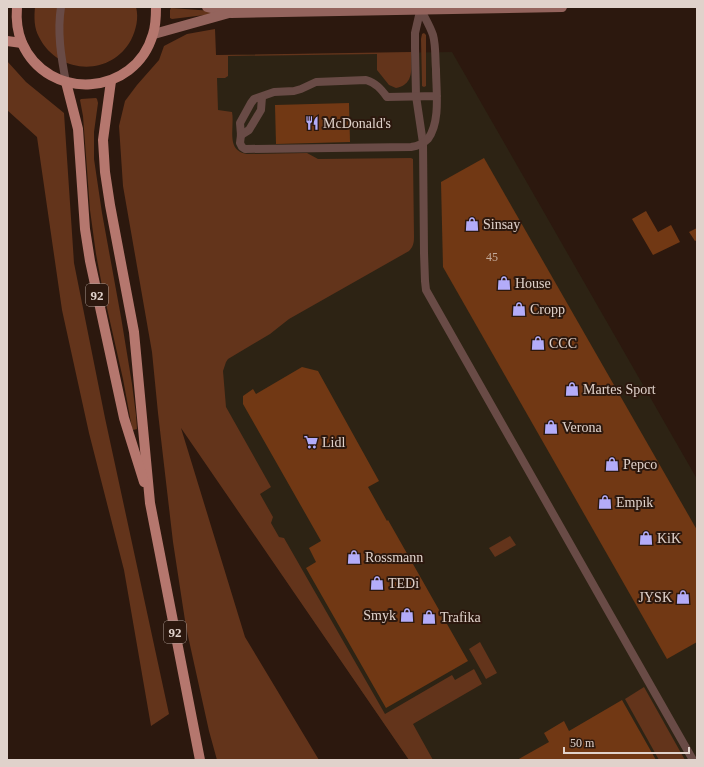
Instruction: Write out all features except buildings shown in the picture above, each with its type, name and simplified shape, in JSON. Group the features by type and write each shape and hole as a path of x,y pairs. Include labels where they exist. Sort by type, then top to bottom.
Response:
{"main road":[{"path":"17,7 16,19 18,31 22,43 35,63 55,78 81,85 111,81 133,67 142,57 154,34 156,7"},
{"path":"7,41 22,43"},
{"name":"92","path":"111,81 103,140 105,172 134,332 150,503 200,760"},
{"name":"92","path":"66,82 78,129 85,230 95,289 124,418 150,503"}],"street":[{"path":"207,7 231,12 562,7"},
{"path":"154,34 231,12"}],"lane":[{"path":"61,7 60,53 66,82"},
{"path":"421,8 432,34 435,46 437,96 435,121 430,135 419,146 245,149 240,143 240,123 251,103 254,99 274,92 294,91 316,82 366,80 377,84 387,97 437,96"},
{"path":"421,8 415,33 416,96 423,143 424,254 426,290 693,760"},
{"path":"241,135 249,130 261,110 262,97"}],"shaded area":[{"path":"35,7 136,7 136,24 131,40 122,52 111,60 98,65 85,67 71,64 59,59 48,50 36,30 34,15"},
{"path":"171,8 213,11 213,14 172,19 170,18"},
{"path":"215,29 216,55 411,52 411,74 409,79 402,86 396,88 389,85 377,70 377,54 228,56 228,76 225,78 217,78 218,110 232,112 233,143 240,152 247,154 307,153 318,159 413,159 414,241 409,251 289,319 270,334 228,359 223,371 226,407 271,487 260,494 273,517 271,523 279,537 284,538 385,714 452,675 455,680 474,669 482,684 413,724 433,760 409,760 181,428 245,637 319,760 217,760 209,731 186,627 173,542 152,352 123,186 119,126 125,101 159,60 164,46 187,34"},
{"path":"424,33 426,35 426,86 424,87 422,86 421,39 422,34"},
{"path":"452,52 697,479 697,760 409,760 181,427 216,55"},
{"path":"7,61 26,82 64,113 74,263 105,418 169,714 151,726 124,570 89,433 62,310 37,137 7,110"},
{"path":"96,98 98,103 94,132 94,159 132,384 137,429 133,430 102,286 90,210 83,116 80,100"},
{"path":"510,536 516,545 495,557 489,548"},
{"path":"480,642 497,673 486,679 469,649"},
{"path":"644,687 685,760 659,760 625,699"}],"place":[{"name":"McDonald's","path":"312,123"},
{"name":"Sinsay","path":"472,224"},
{"name":"House","path":"504,283"},
{"name":"Cropp","path":"519,309"},
{"name":"CCC","path":"538,343"},
{"name":"Martes Sport","path":"572,389"},
{"name":"Verona","path":"551,427"},
{"name":"Lidl","path":"311,442"},
{"name":"Pepco","path":"612,464"},
{"name":"Empik","path":"605,502"},
{"name":"KiK","path":"646,538"},
{"name":"Rossmann","path":"354,557"},
{"name":"TEDi","path":"377,583"},
{"name":"JYSK","path":"683,597"},
{"name":"Smyk","path":"407,615"},
{"name":"Trafika","path":"429,617"}]}
